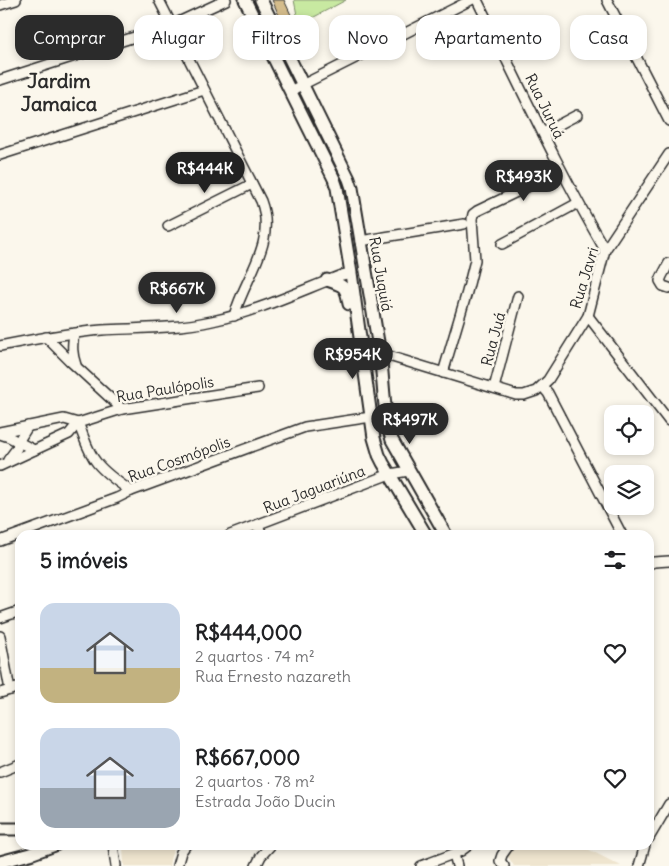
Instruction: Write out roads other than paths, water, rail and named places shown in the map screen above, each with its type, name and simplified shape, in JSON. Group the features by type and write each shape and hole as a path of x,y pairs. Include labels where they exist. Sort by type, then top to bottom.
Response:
{"main road":[{"name":"Rua Juquiá","path":"245,0 334,179 351,273 374,438 390,474 423,530"},
{"name":"Rua Juquiá","path":"261,0 352,188 380,354 386,418 392,440 443,530"},
{"path":"351,273 362,276 368,285"},
{"path":"327,280 344,287 350,317 360,338 368,348 380,354"},
{"path":"0,828 15,829"},
{"path":"0,862 41,850"}],"street":[{"path":"0,5 16,0"},
{"path":"159,0 167,15"},
{"path":"194,15 226,0"},
{"path":"290,91 471,0"},
{"name":"Rua Juruá","path":"477,0 560,169 605,250"},
{"path":"607,0 669,121"},
{"path":"0,80 134,37"},
{"path":"189,60 264,209 266,222 262,250 238,300 234,316"},
{"path":"0,155 204,90"},
{"path":"543,133 577,115"},
{"name":"Rua Javri","path":"542,386 548,380 588,316 605,250 669,154"},
{"path":"443,373 476,260 473,214 560,169"},
{"path":"168,226 252,184"},
{"path":"502,244 578,203"},
{"path":"360,241 464,224"},
{"path":"669,263 660,281 663,286 669,288"},
{"path":"0,346 46,337 100,330 184,325 212,321 234,316 327,280 351,273"},
{"name":"Rua Juá","path":"494,388 518,296"},
{"path":"588,316 669,421"},
{"path":"74,334 72,354 76,365"},
{"path":"46,337 122,409"},
{"path":"380,354 516,395 524,395 536,391 542,386 548,393 619,530"},
{"name":"Rua Paulópolis","path":"78,423 122,409 258,388"},
{"name":"Rua Cosmópolis","path":"32,530 305,427 371,417"},
{"path":"0,433 64,419 78,423"},
{"path":"2,465 69,434 78,423"},
{"path":"78,423 96,462 131,491"},
{"path":"2,465 13,455 18,442 28,426"},
{"path":"0,433 34,450"},
{"name":"Rua Jaguariúna","path":"244,530 390,474 409,471"},
{"path":"258,525 260,530"},
{"name":"Rua Cosmópolis","path":"0,542 15,536"},
{"path":"654,561 669,561"},
{"path":"0,618 15,613"},
{"path":"0,636 10,690"},
{"path":"0,693 15,688"},
{"path":"0,772 15,766"},
{"path":"654,830 669,804"},
{"path":"114,850 116,866"},
{"path":"177,866 182,850"},
{"path":"256,866 261,856 267,850"},
{"path":"422,866 462,850"},
{"path":"504,866 500,858 506,850"},
{"path":"644,850 640,862 648,866"},
{"path":"454,854 456,866"}],"district":[{"name":"Jardim Jamaica","path":"59,92"}]}
